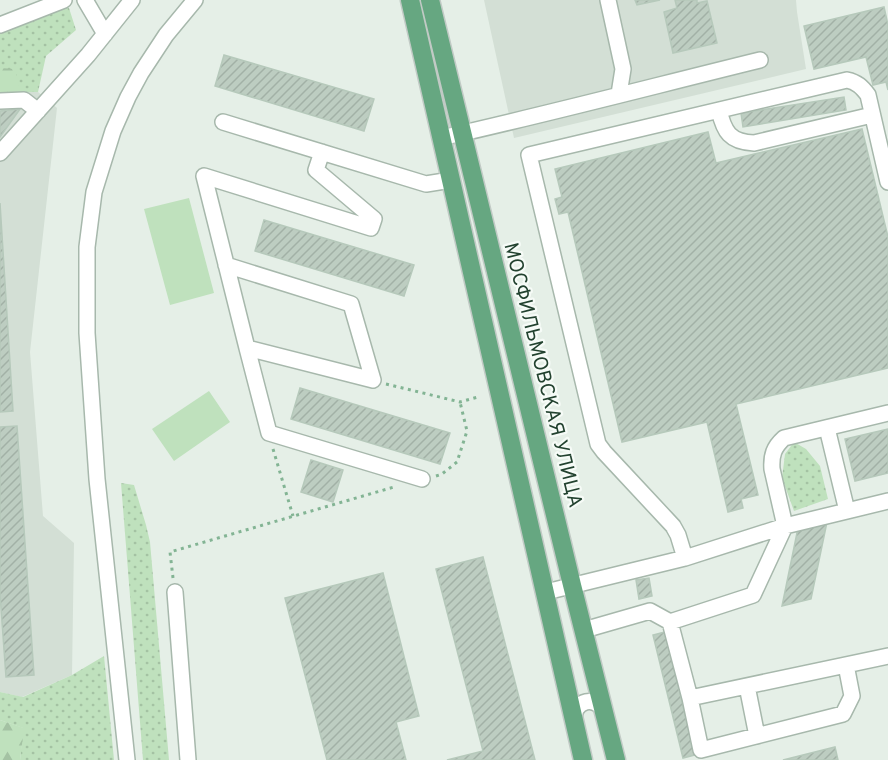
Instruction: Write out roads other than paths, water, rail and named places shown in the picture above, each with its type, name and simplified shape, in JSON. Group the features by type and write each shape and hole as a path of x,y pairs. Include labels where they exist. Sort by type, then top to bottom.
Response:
{"main road":[{"path":"410,0 583,760"},
{"name":"МОСФИЛЬМОВСКАЯ УЛИЦА","path":"430,0 616,760"}],"street":[{"path":"0,25 64,0"},
{"path":"85,0 105,34"},
{"path":"1,151 105,34 132,0"},
{"path":"127,760 97,479 87,333 87,247 94,192 113,130 141,74 166,35 195,0"},
{"path":"608,0 623,69 619,94"},
{"path":"441,138 760,60"},
{"path":"685,558 673,526 598,444 529,155 847,80 862,87 868,95 888,182"},
{"path":"0,101 24,100 38,111"},
{"path":"718,110 722,126 728,134 746,143 872,115"},
{"path":"223,122 426,184 451,180"},
{"path":"322,152 316,170 374,219 371,228 204,176 268,433 422,479"},
{"path":"226,265 351,304 373,380 247,348"},
{"path":"670,622 753,595 785,526 771,460 777,445 784,438 888,413"},
{"path":"827,428 847,511"},
{"path":"546,592 685,558 785,526 888,501"},
{"path":"175,592 189,760"},
{"path":"584,630 650,611 670,622 701,750 843,714 852,696 846,664"},
{"path":"690,698 888,656"},
{"path":"747,686 757,736"},
{"path":"574,720 576,708 586,702 592,701 598,704 605,713"}]}
